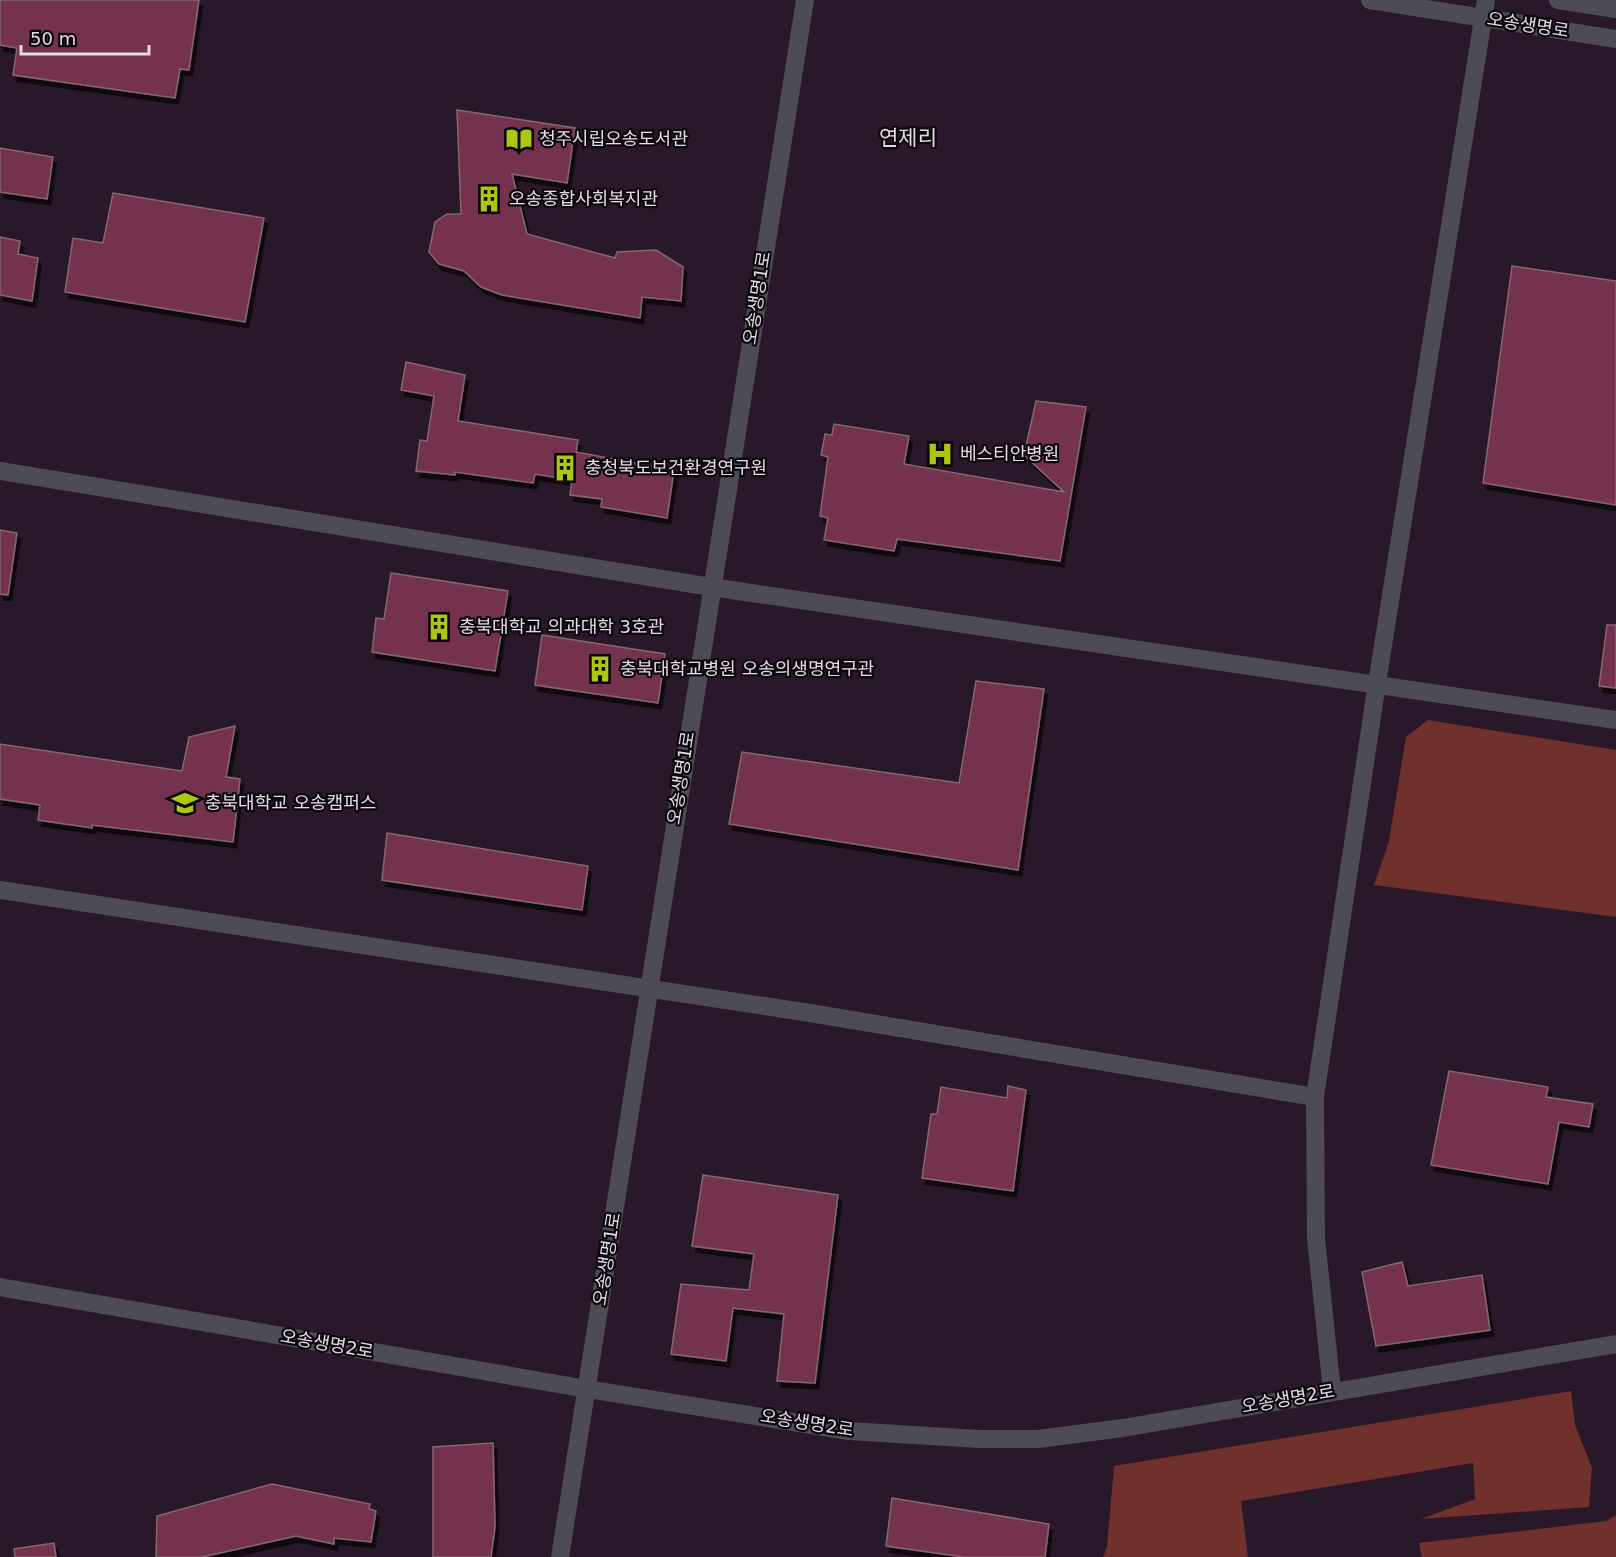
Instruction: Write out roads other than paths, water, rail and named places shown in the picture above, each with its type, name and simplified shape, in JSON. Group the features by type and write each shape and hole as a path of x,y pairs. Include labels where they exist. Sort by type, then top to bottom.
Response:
{"street":[{"name":"오송생명1로","path":"560,1557 647,988 805,0"},
{"name":"오송생명로","path":"1370,0 1616,39"},
{"path":"1332,1391 1316,1238 1315,1097 1377,682 1486,0"},
{"name":"오송생명로","path":"1558,0 1616,9"},
{"path":"0,471 711,587 1377,682 1616,720"},
{"path":"0,890 647,988 1315,1097"},
{"name":"오송생명2로","path":"0,1287 587,1389 849,1431 979,1439 1038,1438 1123,1428 1616,1344"}],"place":[{"name":"청주시립오송도서관","path":"519,139"},
{"name":"오송종합사회복지관","path":"489,199"},
{"name":"베스티안병원","path":"940,454"},
{"name":"충청북도보건환경연구원","path":"565,468"},
{"name":"충북대학교 의과대학 3호관","path":"439,627"},
{"name":"충북대학교병원 오송의생명연구관","path":"600,669"},
{"name":"충북대학교 오송캠퍼스","path":"185,803"}],"district":[{"name":"연제리","path":"908,138"}]}
